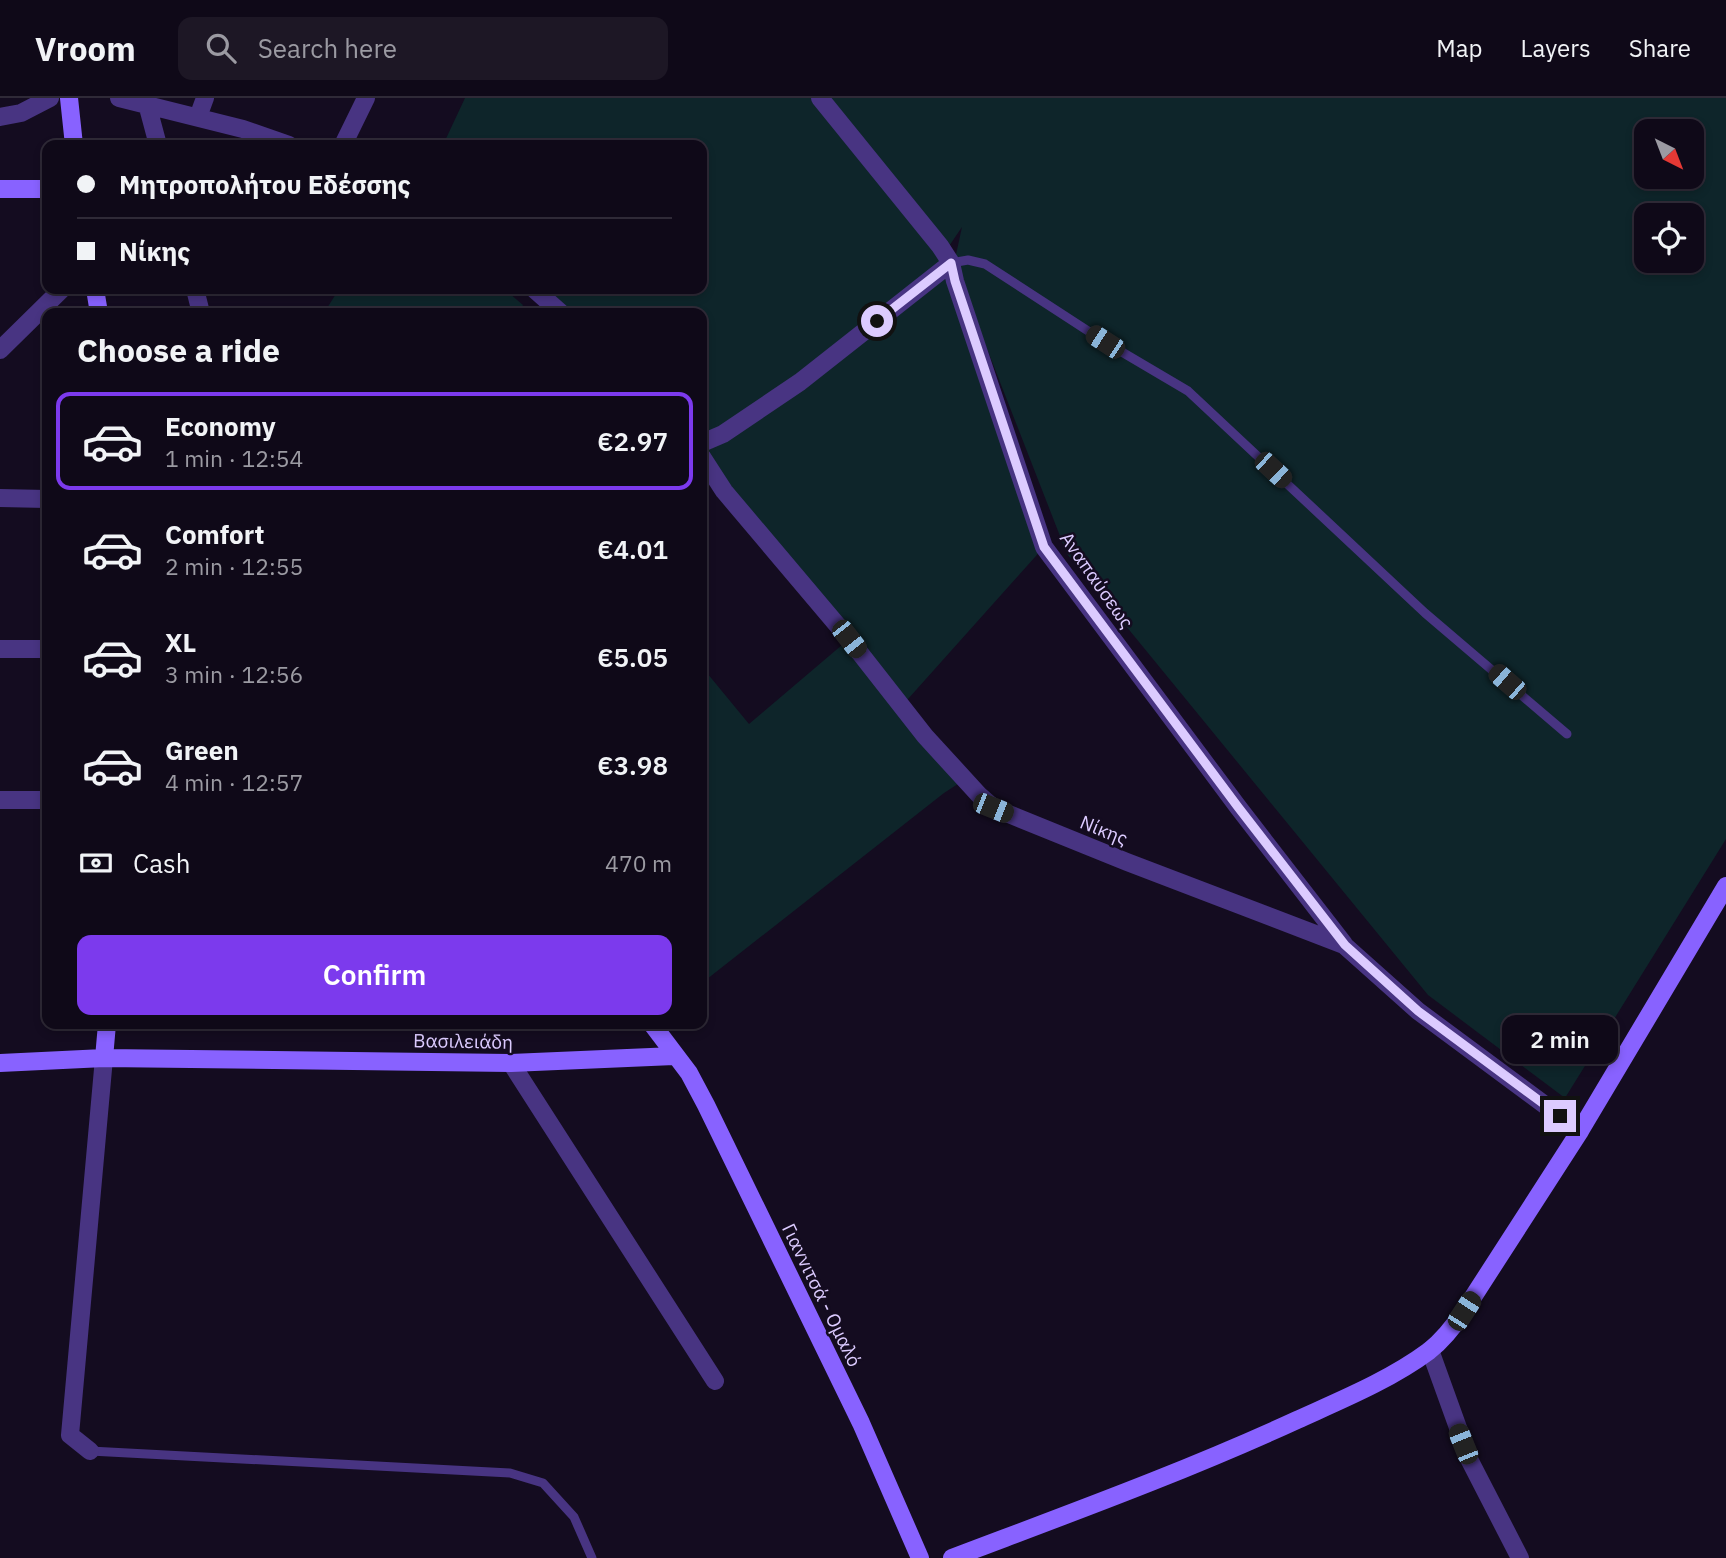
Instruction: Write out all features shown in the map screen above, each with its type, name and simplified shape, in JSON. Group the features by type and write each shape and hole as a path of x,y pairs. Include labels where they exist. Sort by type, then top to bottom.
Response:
{"street":[{"path":"0,117 21,113 50,98"},
{"path":"119,98 243,129 275,140"},
{"path":"198,117 205,98"},
{"path":"346,140 366,98"},
{"name":"Αναπαύσεως","path":"820,98 951,263 1044,547 1238,807 1345,945"},
{"path":"69,104 73,140"},
{"path":"147,104 157,140"},
{"path":"0,189 42,189"},
{"path":"707,441 723,434 800,382 951,263"},
{"path":"43,308 57,294"},
{"path":"539,294 551,308"},
{"path":"0,350 42,309"},
{"name":"Νίκης","path":"707,465 724,491 849,639 925,736 993,808 1345,945 1418,1011 1580,1131"},
{"path":"0,498 42,499"},
{"path":"0,649 42,649"},
{"path":"0,800 42,800"},
{"path":"952,1558 1173,1475 1332,1404 1430,1350 1450,1331 1464,1311 1580,1131 1726,886"},
{"path":"90,1451 71,1435 106,1029"},
{"name":"Γιαννιτσά - Ομαλό","path":"655,1029 689,1073 706,1105 861,1423 920,1558"},
{"name":"Βασιλειάδη","path":"0,1063 103,1058 511,1063 674,1056"},
{"path":"511,1063 715,1381"},
{"path":"1430,1350 1470,1461 1520,1558"}],"lane":[{"path":"951,263 968,260 985,264 1105,342 1188,391 1425,613 1567,734"},
{"path":"90,1451 510,1473 543,1483 574,1517 592,1558"}],"green space":[{"path":"465,98 1726,98 1726,839 1565,1098 1428,995 1067,554 954,264 962,227 945,252 1044,547 901,704 964,780 707,979 707,673 749,724 849,639 707,463 707,308 555,308 540,294 707,294 707,140 445,140"},
{"path":"336,294 510,294 523,305 521,308 327,308"}],"route":[{"path":"877,321 951,263 1044,547 1238,807 1345,945 1418,1011 1560,1116"}]}
